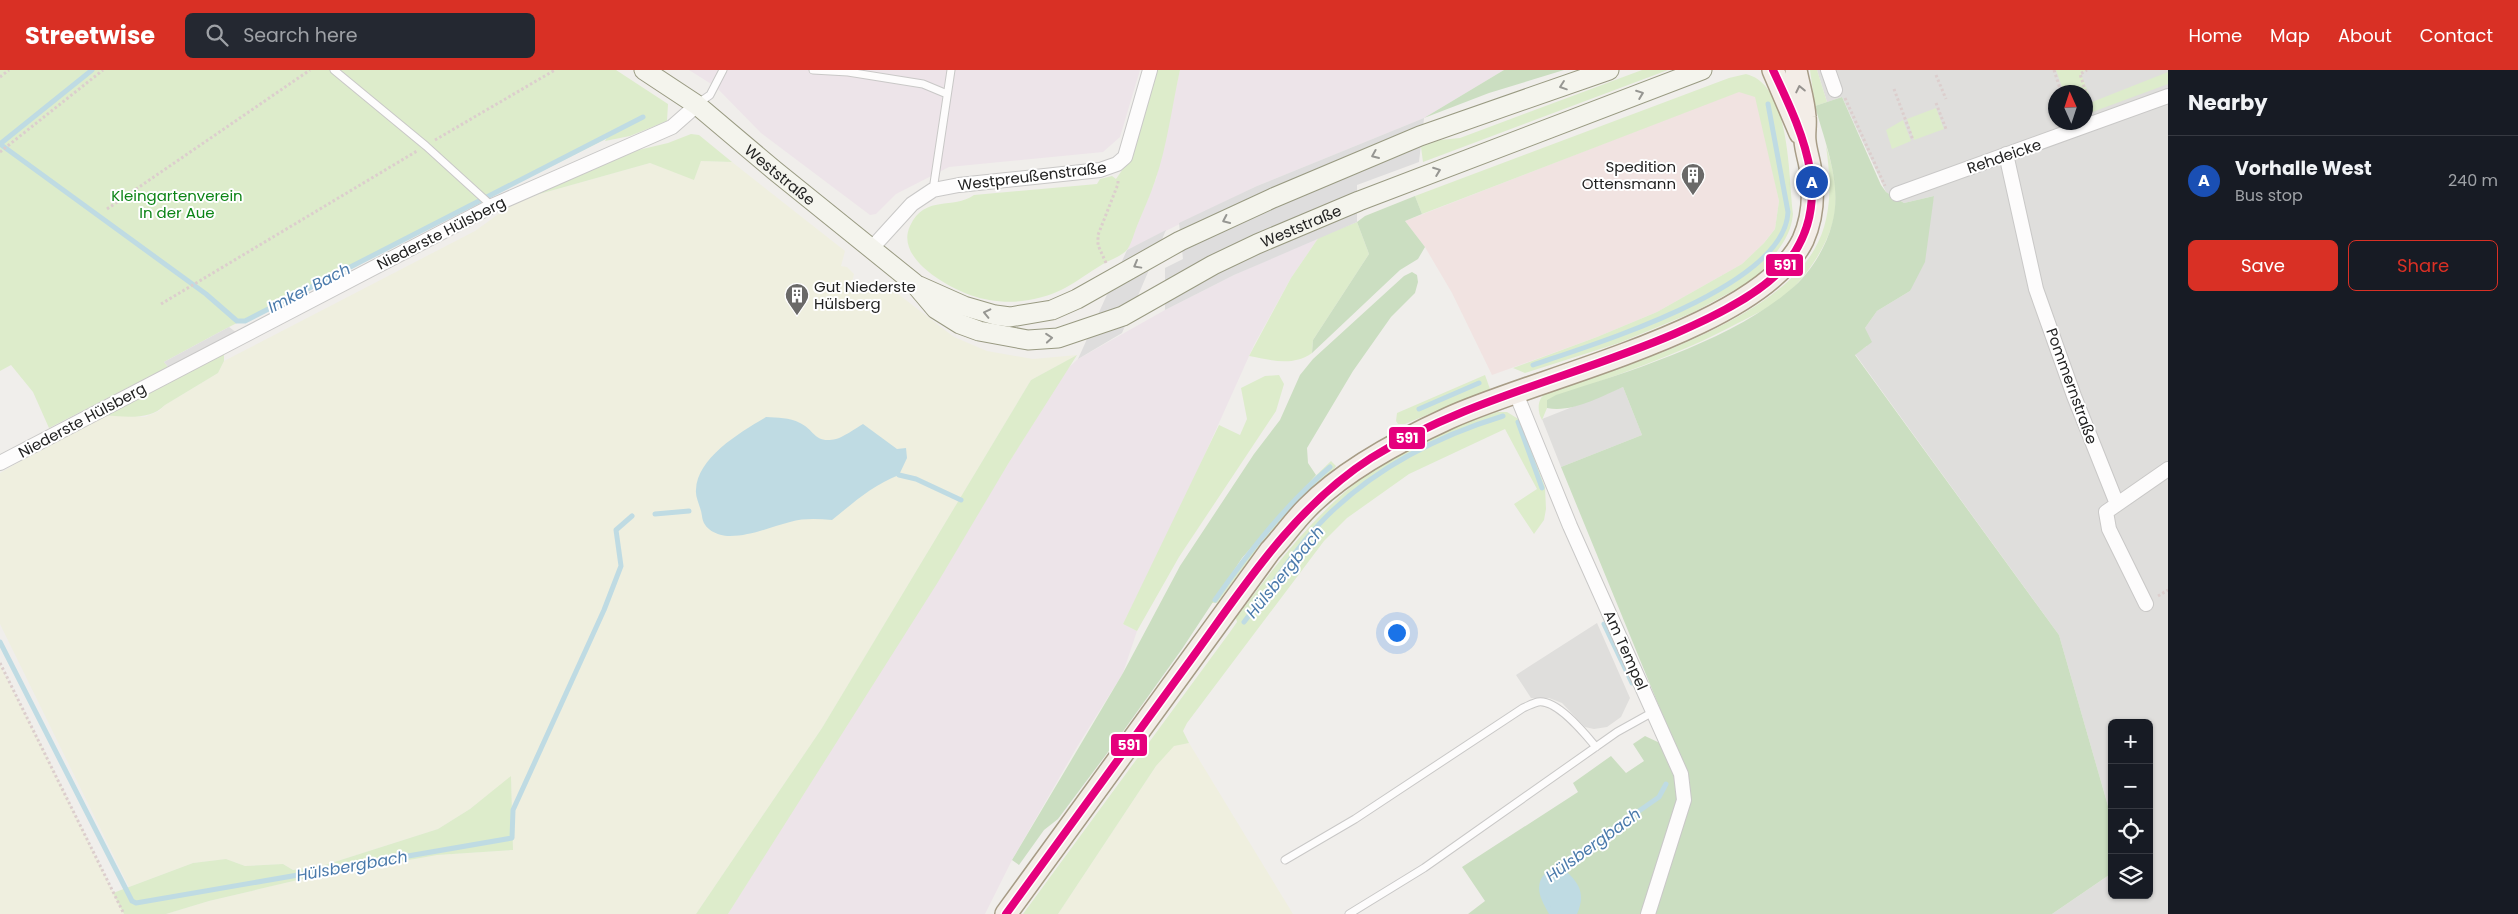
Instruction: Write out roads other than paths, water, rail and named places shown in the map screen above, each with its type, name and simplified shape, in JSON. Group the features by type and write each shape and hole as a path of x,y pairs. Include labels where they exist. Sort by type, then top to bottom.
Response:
{"main road":[{"path":"1773,70 1805,142"},
{"path":"1006,914 1270,551 1308,507 1365,463 1404,440 1450,417 1515,391 1627,353 1676,333 1746,297 1772,279 1803,241 1810,218 1812,182 1805,142 1804,106 1796,70"}],"street":[{"name":"Weststraße","path":"644,70 697,104 914,283 936,309 960,324 994,335 1028,340 1058,338 1123,316 1222,261 1342,208 1702,70"},
{"name":"Westpreußenstraße","path":"871,249 912,204 933,190 959,184 1100,170 1117,164 1125,157 1150,70"},
{"name":"Weststraße","path":"914,283 964,306 995,315 1018,316 1052,310 1077,299 1180,241 1273,198 1420,136 1609,70"},
{"path":"1828,70 1835,90"},
{"name":"Rehdeicke","path":"1897,194 2168,96"},
{"name":"Niederste Hülsberg","path":"0,463 489,204 672,127 697,104"},
{"name":"Pommernstraße","path":"2006,154 2036,289 2074,396 2117,504"},
{"name":"Am Tempel","path":"1515,391 1570,526 1681,774 1684,800 1648,914"},
{"path":"2146,604 2109,529 2106,512 2168,469"}],"lane":[{"path":"334,70 426,146 489,204"},
{"path":"697,104 710,95 724,70"},
{"path":"813,70 848,72 923,84 947,94"},
{"path":"933,190 951,70"},
{"path":"1285,860 1355,819 1523,708 1539,702 1552,705 1575,723 1596,748"},
{"path":"1348,914 1424,868 1617,732 1653,712"}],"water":[{"path":"766,417 796,421 823,440 842,437 863,424 897,449 906,448 907,458 899,475 872,489 832,520 811,519 795,521 738,536 725,536 716,533 708,528 703,521 696,493 698,478 712,456 722,447"},
{"path":"1567,872 1576,882 1580,891 1581,902 1577,914 1552,914 1542,895 1542,879 1551,874"}],"waterway":[{"path":"0,144 92,70"},
{"path":"1533,365 1598,343 1682,309 1722,288 1755,265 1779,239 1788,212 1768,104"},
{"name":"Imker Bach","path":"0,144 206,294 237,321 245,321 643,117"},
{"path":"1419,409 1479,383"},
{"name":"Hülsbergbach","path":"1244,622 1315,529 1345,499 1365,483 1431,444 1455,433 1503,416"},
{"name":"Hülsbergbach","path":"1518,422 1542,488"},
{"path":"1215,600 1268,530 1298,497 1330,467"},
{"name":"Hülsbergbach","path":"899,475 916,479 961,500"},
{"name":"Hülsbergbach","path":"655,514 689,511"},
{"name":"Hülsbergbach","path":"0,642 132,901 136,903 512,838 513,810 604,610 621,566 616,530 632,516"},
{"name":"Hülsbergbach","path":"1604,624 1632,683"},
{"name":"Hülsbergbach","path":"1552,914 1544,900 1542,890 1543,881 1546,876 1659,797 1666,784"}],"place":[{"name":"Vorhalle West","path":"1812,182"},
{"name":"Spedition Ottensmann","path":"1693,196"},
{"name":"Gut Niederste Hülsberg","path":"797,316"}],"park label":[{"name":"Kleingartenverein In der Aue","path":"177,204"}]}
